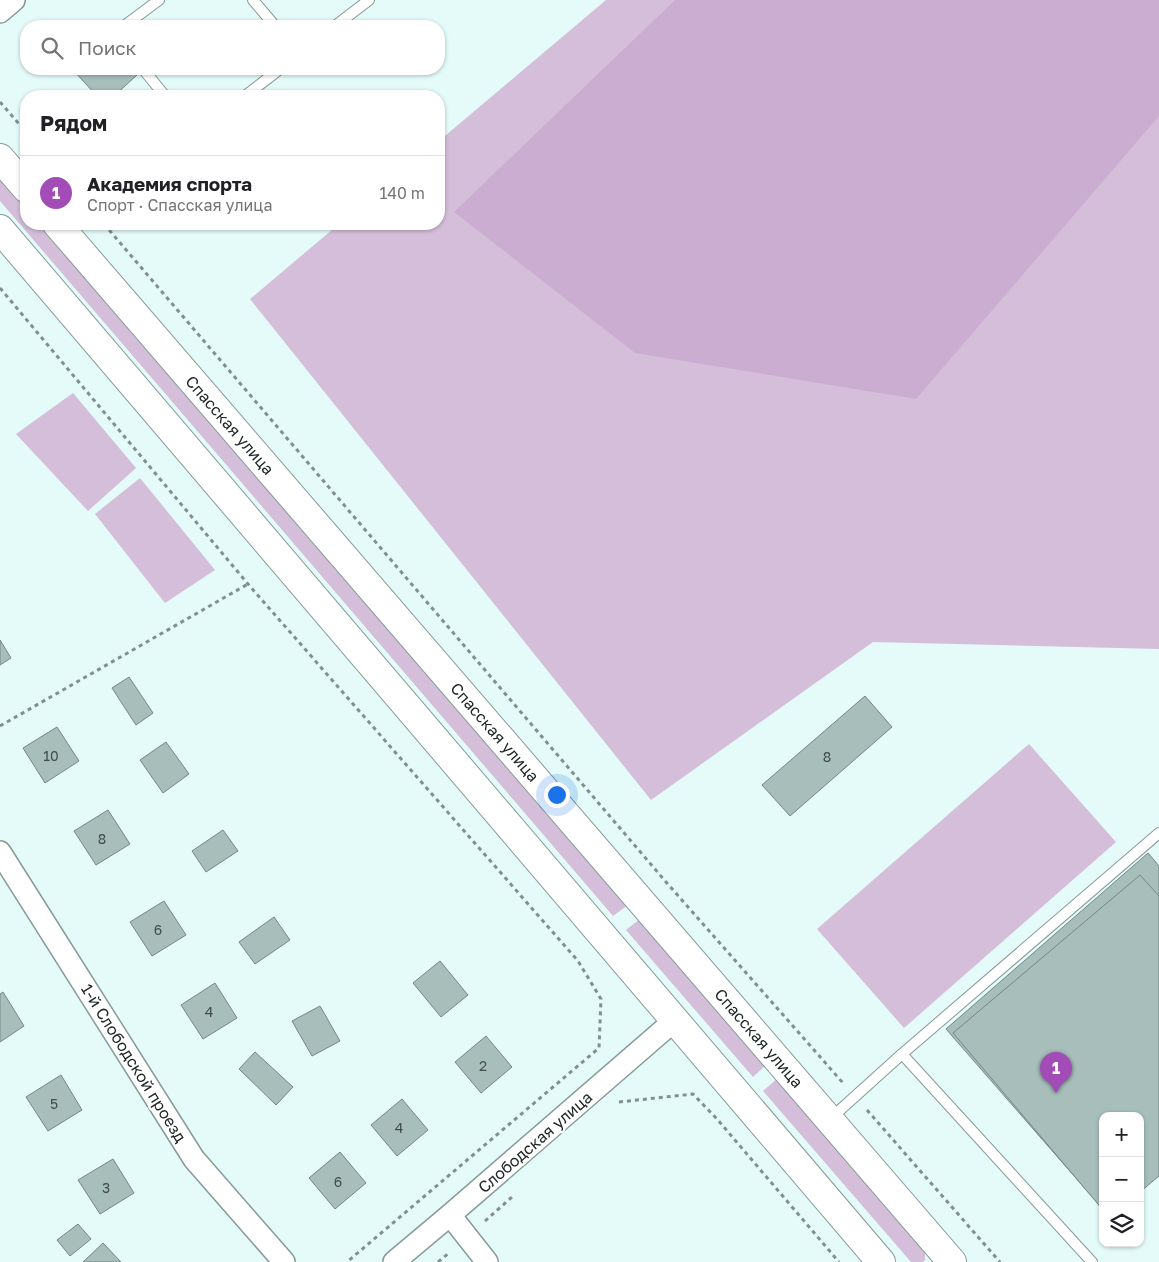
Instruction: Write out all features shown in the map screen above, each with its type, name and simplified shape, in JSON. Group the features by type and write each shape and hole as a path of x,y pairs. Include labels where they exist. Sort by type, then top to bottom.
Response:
{"street":[{"path":"0,12 14,0"},
{"path":"0,158 20,181"},
{"path":"0,229 881,1262"},
{"name":"Спасская улица","path":"62,230 952,1262"},
{"name":"1-й Слободской проезд","path":"0,852 194,1159 284,1262"},
{"name":"Слободская улица","path":"394,1262 450,1216 675,1020"},
{"path":"450,1216 487,1262"}],"lane":[{"path":"132,20 159,0"},
{"path":"253,0 270,20"},
{"path":"343,20 369,0"},
{"path":"148,75 160,90"},
{"path":"253,90 272,75"},
{"path":"829,1120 902,1054 1159,833"},
{"path":"902,1054 1092,1262"}],"path":[{"path":"0,102 20,125"},
{"path":"109,230 666,882 1000,1262"},
{"path":"0,288 248,584 578,961 601,999 599,1048 347,1262"},
{"path":"0,726 248,584"},
{"path":"579,1064 616,1102 694,1094 839,1262"}],"shaded area":[{"path":"606,0 1159,0 1159,649 873,642 651,800 250,299 332,230 445,230 445,136"},
{"path":"675,0 1159,0 1159,116 916,399 635,353 454,212"},
{"path":"0,173 20,196 20,224 0,201"},
{"path":"25,230 49,230 628,905 613,916"},
{"path":"73,393 136,468 88,511 16,434"},
{"path":"140,478 215,570 165,603 95,514"},
{"path":"1029,744 1116,842 904,1028 817,929"},
{"path":"640,919 767,1064 753,1077 626,930"},
{"path":"778,1078 925,1253 925,1260 923,1262 911,1262 763,1091"}],"building":[{"path":"78,75 137,75 121,90 91,90"},
{"path":"0,640 11,658 0,665"},
{"path":"129,677 153,713 136,725 112,688"},
{"path":"865,696 892,727 790,816 762,785"},
{"path":"57,727 79,761 45,783 23,748"},
{"path":"166,742 189,774 163,793 140,760"},
{"path":"108,810 130,844 96,865 74,831"},
{"path":"223,830 238,851 206,872 192,851"},
{"path":"1148,853 1159,866 1159,1159 1144,1172 1144,1112 1099,1112 1099,1205 946,1029"},
{"path":"1140,875 1159,896 1159,1176 1144,1189 1144,1112 1099,1112 1099,1205 953,1033"},
{"path":"164,901 186,935 152,956 130,922"},
{"path":"274,917 290,940 255,964 239,942"},
{"path":"440,961 468,995 441,1017 413,983"},
{"path":"215,983 237,1018 203,1039 181,1005"},
{"path":"3,992 24,1026 0,1042 0,994"},
{"path":"320,1006 340,1041 312,1056 292,1021"},
{"path":"486,1036 512,1067 481,1093 455,1062"},
{"path":"255,1052 293,1087 276,1105 239,1069"},
{"path":"61,1075 82,1110 48,1131 26,1097"},
{"path":"402,1099 428,1130 397,1156 371,1125"},
{"path":"340,1152 366,1183 335,1209 309,1178"},
{"path":"113,1159 134,1193 100,1214 78,1180"},
{"path":"78,1224 91,1239 70,1256 57,1240"},
{"path":"103,1243 121,1262 83,1262"}],"place":[{"name":"Академия спорта","path":"1056,1093"}]}
